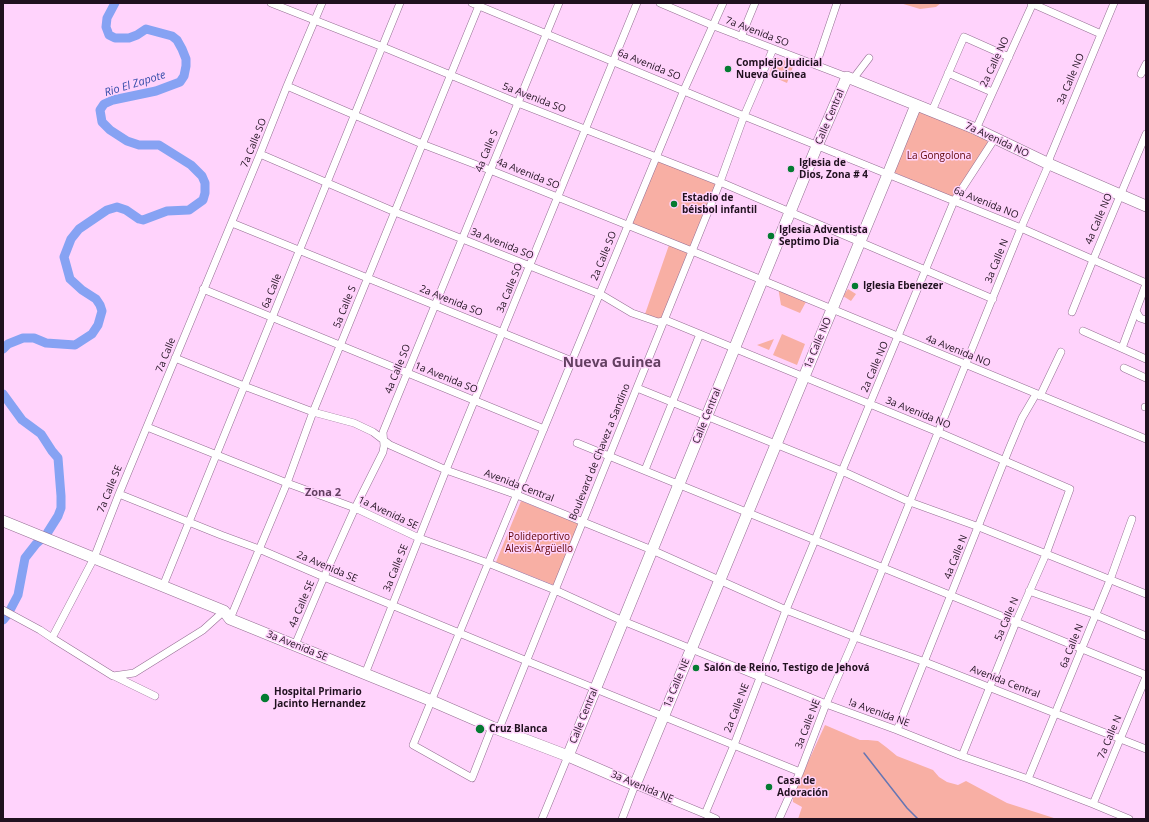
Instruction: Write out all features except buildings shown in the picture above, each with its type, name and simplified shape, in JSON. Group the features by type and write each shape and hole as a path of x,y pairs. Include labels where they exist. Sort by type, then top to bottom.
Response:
{"highway":[{"name":"7a Avenida NO","path":"850,78 976,129 1049,164 1146,206"},
{"name":"Calle Central","path":"568,756 790,212 818,146 850,78"},
{"name":"1a Calle NO","path":"719,581 916,104"},
{"name":"3a Avenida SE","path":"3,521 163,586 295,645 568,756"},
{"name":"1a Calle NE","path":"635,785 719,581"},
{"name":"3a Avenida NE","path":"568,756 635,785"}],"street":[{"name":"5a Avenida SO","path":"271,3 287,6 518,103 720,182 993,299"},
{"name":"7a Calle SO","path":"204,289 322,3"},
{"name":"6a Calle","path":"163,586 400,3"},
{"name":"4a Calle S","path":"435,306 558,3"},
{"name":"3a Calle SO","path":"446,470 637,3"},
{"name":"7a Avenida SO","path":"660,3 714,26 850,78"},
{"name":"2a Calle SO","path":"432,700 656,157 723,3"},
{"path":"742,37 755,3"},
{"path":"816,65 837,3"},
{"path":"1032,3 1101,34"},
{"name":"2a Calle NO","path":"976,129 1032,3"},
{"name":"3a Calle NO","path":"1049,164 1050,157 1114,3"},
{"name":"6a Avenida SO","path":"477,4 613,62 818,146"},
{"name":"5a Calle S","path":"226,615 259,549 287,483 313,412 450,75 477,4"},
{"path":"932,111 964,37 1009,57"},
{"name":"Boulevard de Chavez a Sandino","path":"432,700 413,745 472,778 526,661 720,182 744,116 773,49"},
{"path":"850,78 869,58"},
{"path":"1141,74 1146,66"},
{"path":"948,73 992,92"},
{"name":"4a Avenida SO","path":"287,86 422,144 628,225 762,281"},
{"name":"4a Calle NO","path":"1072,312 1146,134"},
{"name":"2a Calle NO","path":"786,610 954,201 995,138"},
{"name":"6a Avenida NO","path":"818,146 1021,228 1146,284"},
{"name":"3a Avenida SO","path":"260,154 394,212 600,294 632,313 658,322 668,321 734,349"},
{"name":"3a Calle N","path":"910,502 1021,228 1049,164"},
{"name":"2a Avenida SO","path":"232,223 572,361"},
{"name":"4a Avenida NO","path":"762,281 1146,439"},
{"path":"1122,348 1146,284"},
{"name":"1a Avenida SO","path":"204,289 544,429"},
{"name":"7a Calle","path":"147,427 204,289"},
{"name":"4a Calle SO","path":"384,440 383,432 435,306"},
{"path":"1136,311 1140,318 1146,320"},
{"path":"1082,330 1146,359"},
{"path":"645,470 700,334"},
{"name":"3a Avenida NO","path":"734,349 938,432 1070,489"},
{"name":"4a Calle N","path":"897,730 1022,418 1038,395 1061,352"},
{"name":"Avenida Central","path":"175,358 313,412 354,423 373,432 390,445 446,470 517,495 652,550 786,610 925,662 1146,749"},
{"path":"1124,368 1146,378"},
{"path":"637,388 842,471 910,502 979,527 1146,594"},
{"name":"1a Avenida SE","path":"147,427 287,483 355,508 419,538 488,563 623,620"},
{"name":"7a Calle SE","path":"52,638 94,558 147,427"},
{"name":"4a Calle SE","path":"295,645 355,508 383,452 384,440"},
{"path":"577,443 1146,676"},
{"name":"3a Calle SE","path":"365,674 446,470"},
{"name":"5a Calle N","path":"962,756 1016,622 1046,554 1070,489"},
{"name":"2a Avenida SE","path":"119,494 259,549 526,661 596,688 800,772"},
{"name":"3a Calle NE","path":"780,819 910,502"},
{"name":"6a Calle N","path":"1028,779 1110,580 1132,519"},
{"path":"1029,591 1096,615 1146,636"},
{"path":"3,610 40,630 113,676 154,696"},
{"name":"2a Calle NE","path":"705,814 734,745 786,610"},
{"path":"113,676 134,673 226,615"},
{"name":"!a Avenida NE","path":"623,620 826,704 962,756 1028,779 1129,819"},
{"name":"7a Calle N","path":"1093,804 1146,676"},
{"path":"542,819 568,756"},
{"path":"622,819 635,785"},
{"name":"3a Avenida NE","path":"635,785 716,819"}],"green space":[{"path":"900,3 941,3 936,7 920,9"},
{"path":"775,57 794,64 787,83 769,75"},
{"name":"La Gongolona","path":"919,111 987,140 988,143 956,195 952,197 893,172"},
{"name":"Estadio de béisbol infantil","path":"657,159 717,184 691,248 631,224"},
{"path":"669,245 689,253 663,317 659,320 644,317"},
{"path":"778,287 807,300 800,313 781,305"},
{"path":"848,289 856,294 851,301 843,296"},
{"path":"782,334 805,344 797,365 773,355"},
{"path":"774,339 769,350 757,345"},
{"name":"Polideportivo Alexis Argüello","path":"521,501 581,525 556,586 496,562"},
{"path":"825,725 860,740 878,741 897,756 933,770 939,777 947,782 958,785 966,781 1007,803 1057,819 798,819 802,807 793,802 793,797"}],"waterway":[{"name":"Rio El Zapote","path":"3,349 8,344 23,338 34,338 46,343 75,345 92,334 98,325 102,311 100,305 96,299 82,290 70,279 64,257 71,239 79,229 107,210 117,207 126,210 143,220 167,211 189,210 203,200 205,183 202,176 191,165 159,145 139,145 127,141 110,130 102,122 100,110 104,104 113,100 156,91 180,82 184,76 186,66 186,59 182,49 177,40 172,36 146,29 129,38 115,38 109,35 106,27 107,18 115,3"},
{"name":"Rio El Zapote","path":"3,394 22,420 41,434 58,458 61,496 61,508 58,516 46,535 36,544 25,558 18,595 8,614 3,620"},
{"path":"864,753 907,808 918,819"}],"place":[{"name":"Complejo Judicial Nueva Guinea","path":"728,69"},
{"name":"Iglesia de Dios, Zona # 4","path":"791,169"},
{"name":"Estadio de béisbol infantil","path":"674,204"},
{"name":"Iglesia Adventista Septimo Dia","path":"771,236"},
{"name":"Iglesia Ebenezer","path":"855,286"},
{"name":"Salón de Reino, Testigo de Jehová","path":"696,668"},
{"name":"Hospital Primario Jacinto Hernandez","path":"265,698"},
{"name":"Cruz Blanca","path":"480,729"},
{"name":"Casa de Adoración","path":"769,787"}],"district":[{"name":"Nueva Guinea","path":"612,363"},
{"name":"Zona 2","path":"323,493"}]}
